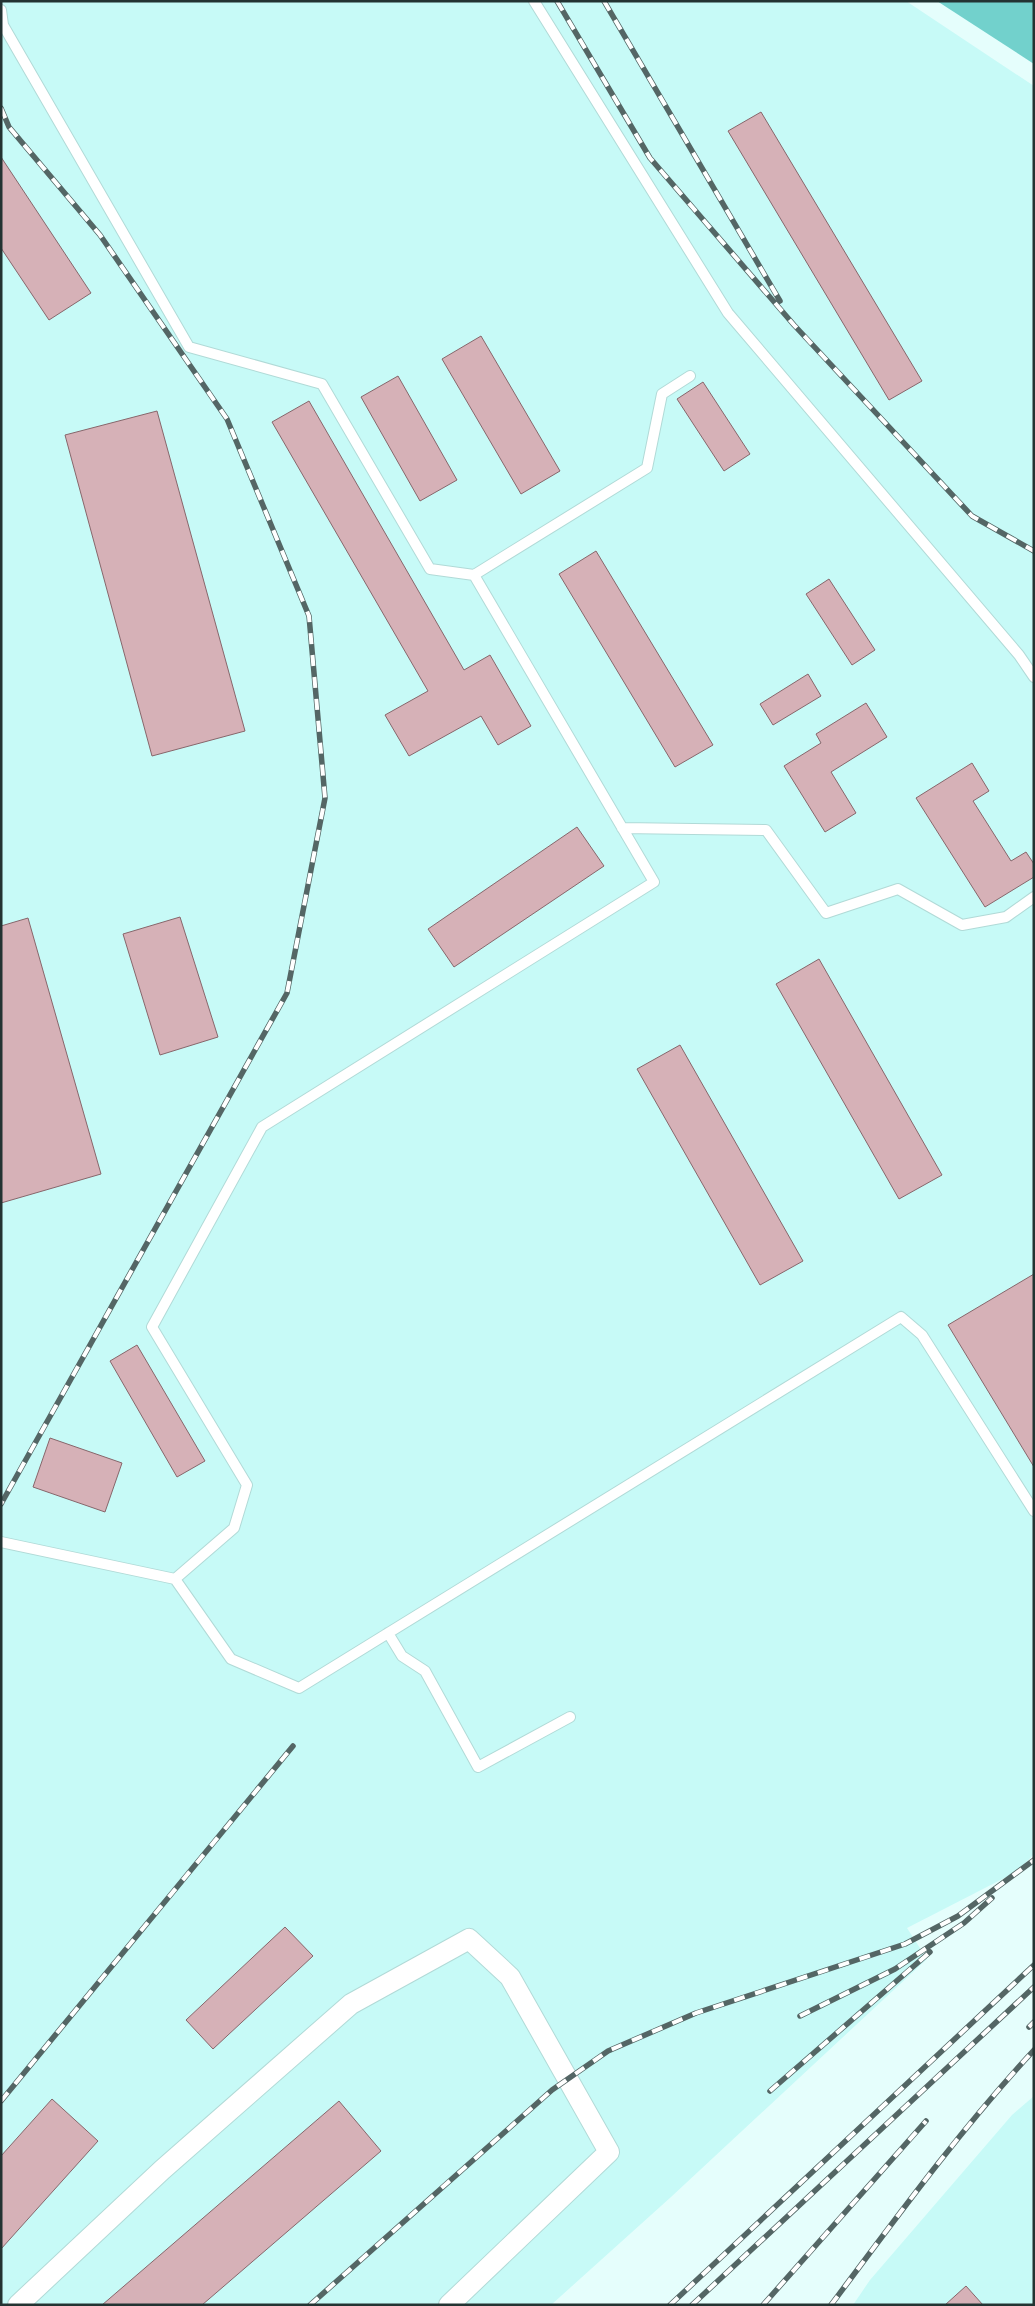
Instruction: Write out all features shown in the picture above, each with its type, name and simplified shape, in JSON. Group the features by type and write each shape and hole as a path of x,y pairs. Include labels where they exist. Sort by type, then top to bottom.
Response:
{"street":[{"path":"18,2305 162,2170 351,2004 469,1939 510,1977 609,2152 449,2305"}],"lane":[{"path":"534,1 728,312 1019,655 1034,677"},
{"path":"1,10 3,25 189,346 322,384 430,569 474,575 647,468 662,394 690,376"},
{"path":"175,1580 234,1528 247,1485 152,1327 262,1127 654,882 474,575"},
{"path":"622,828 766,830 826,913 898,889 962,925 1006,917 1034,897"},
{"path":"1,1542 175,1580 231,1659 299,1688 901,1317 922,1335 1034,1511"},
{"path":"388,1633 402,1656 425,1671 478,1767 570,1717"}],"shaded area":[{"path":"1,1 906,1 1034,86 1034,1854 1018,1871 907,1928 927,1959 671,2197 551,2305 1,2305"},
{"path":"937,1 1034,1 1034,64"},
{"path":"1034,2096 1034,2305 853,2305 870,2280 1012,2115"}],"building":[{"path":"761,112 922,381 889,400 728,131"},
{"path":"1,157 91,293 49,320 1,248"},
{"path":"481,336 560,471 521,494 442,359"},
{"path":"398,376 457,480 420,501 361,397"},
{"path":"703,382 750,454 724,471 677,399"},
{"path":"309,401 464,670 490,655 531,726 498,745 481,716 409,756 385,715 428,691 272,422"},
{"path":"157,411 245,731 152,756 65,435"},
{"path":"596,551 713,745 675,767 559,574"},
{"path":"829,579 875,650 852,665 806,594"},
{"path":"808,674 821,696 773,725 760,704"},
{"path":"866,703 887,737 831,772 856,813 825,832 784,766 821,743 816,734"},
{"path":"972,763 989,791 973,801 1011,861 1026,852 1034,864 1034,877 985,907 916,798"},
{"path":"577,827 604,866 454,967 428,929"},
{"path":"180,917 218,1037 160,1055 123,934"},
{"path":"28,918 101,1174 1,1203 1,926"},
{"path":"819,959 942,1175 899,1199 776,984"},
{"path":"680,1045 803,1261 760,1285 637,1069"},
{"path":"1034,1274 1034,1467 948,1325"},
{"path":"137,1345 205,1461 177,1477 110,1361"},
{"path":"50,1438 122,1463 105,1512 33,1487"},
{"path":"285,1927 313,1956 213,2049 186,2020"},
{"path":"52,2099 98,2141 1,2249 1,2156"},
{"path":"339,2101 381,2151 202,2305 102,2305"},
{"path":"966,2286 983,2305 945,2305"}],"railway":[{"path":"557,1 650,158 794,325 972,516 1034,551"},
{"path":"604,1 780,301"},
{"path":"1,108 9,127 100,235 227,419 309,616 325,798 287,993 1,1504"},
{"path":"1,2101 293,1746"},
{"path":"310,2305 552,2090 608,2051 696,2013 905,1944 958,1916 1034,1860"},
{"path":"800,2016 895,1969 964,1923 992,1898"},
{"path":"770,2091 930,1952"},
{"path":"670,2305 1034,1965"},
{"path":"692,2305 1034,1987"},
{"path":"1029,2027 1034,2022"},
{"path":"831,2305 954,2143 1034,2050"},
{"path":"763,2305 926,2121"}]}
